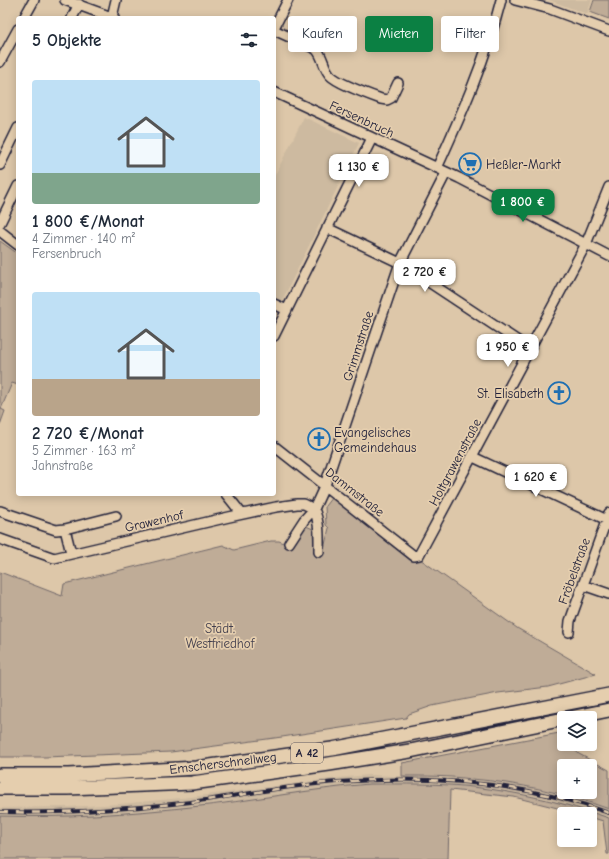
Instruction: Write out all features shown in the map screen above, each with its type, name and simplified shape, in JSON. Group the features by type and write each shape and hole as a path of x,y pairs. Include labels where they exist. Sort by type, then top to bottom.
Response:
{"highway":[{"name":"Emscherschnellweg","path":"0,775 69,775 196,768 332,749 609,695"},
{"path":"597,712 609,710"},
{"name":"Emscherschnellweg","path":"0,788 68,788 192,783 410,751 557,720"}],"street":[{"path":"25,16 34,0"},
{"path":"65,0 79,4 106,16"},
{"path":"108,16 116,0"},
{"path":"276,25 288,0"},
{"path":"437,168 476,78 495,25 501,0"},
{"path":"515,0 550,9 609,31"},
{"path":"73,16 79,4"},
{"path":"276,30 316,49 321,54 326,70 332,77 381,99 387,100 391,98 398,83"},
{"path":"0,62 16,33"},
{"name":"Fersenbruch","path":"276,93 437,168 609,256"},
{"path":"0,164 16,132"},
{"path":"276,332 372,138"},
{"name":"Grimmstraße","path":"289,543 304,520 314,509 325,485 400,263 446,173"},
{"name":"Holtgrawenstraße","path":"420,555 586,244 609,187"},
{"path":"0,223 16,190"},
{"path":"327,228 400,263 530,348"},
{"path":"0,231 16,243"},
{"path":"276,305 287,310"},
{"name":"Dammstraße","path":"276,448 414,556 420,555"},
{"path":"473,457 608,518"},
{"path":"228,496 242,514"},
{"name":"Grawenhof","path":"0,539 54,558 242,514 297,504 304,504 314,509"},
{"path":"314,509 318,517 319,552"},
{"name":"Grawenhof","path":"0,511 56,530 116,516"},
{"name":"Fröbelstraße","path":"570,632 570,621 608,518"},
{"path":"65,529 71,553"},
{"path":"583,585 609,594"}],"shaded area":[{"path":"549,0 592,0 587,14"},
{"path":"304,117 359,143 281,303 276,300 276,173"},
{"path":"369,775 473,779 518,784 557,794 557,799 575,799 609,809 609,818 597,814 597,807 573,807 515,793 449,785 402,784 338,787 192,807 120,814 70,817 0,816 0,808 69,807 120,804 191,797"}],"green space":[{"path":"594,0 609,0 609,19 590,12"},
{"path":"0,241 16,253 16,384 12,383 1,409 5,411 0,425"},
{"name":"Städt. Westfriedhof","path":"332,497 410,560 420,559 517,628 596,674 548,687 498,693 432,706 409,714 406,718 282,737 171,752 45,757 0,757 0,572 62,596 64,584 223,545 234,550 271,541 279,541 292,546 306,526 313,529 314,554 322,557 329,528 326,525 325,506"},
{"path":"557,733 557,751 576,751 588,759 557,759 557,794 507,783 455,777 402,776 402,763"},
{"path":"597,764 609,770 609,809 577,799 597,799"},
{"path":"369,784 434,784 490,789 525,795 572,807 557,808 514,797 450,790 448,859 0,859 0,816 72,816 143,812"},
{"path":"597,814 609,818 609,854 607,854 603,821 597,819"}],"railway":[{"path":"0,812 72,812 119,809 191,802 320,783 372,780 407,780 475,783 509,788 576,802 609,813"}],"place":[{"name":"Heßler-Markt","path":"470,164"},
{"name":"St. Elisabeth","path":"559,393"},
{"name":"Evangelisches Gemeindehaus","path":"319,439"}]}
